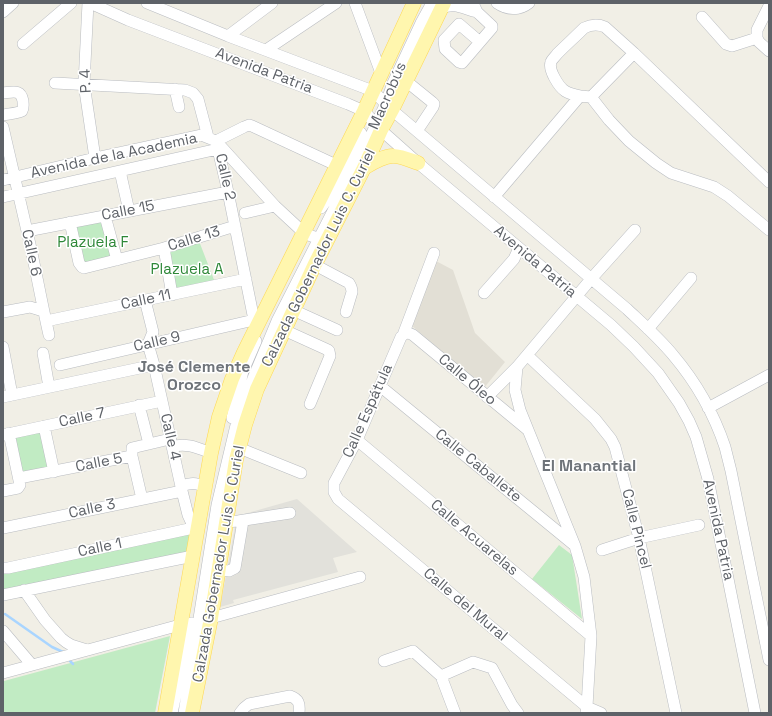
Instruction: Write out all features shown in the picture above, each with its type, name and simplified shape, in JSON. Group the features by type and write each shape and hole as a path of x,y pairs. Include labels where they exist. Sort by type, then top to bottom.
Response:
{"main road":[{"name":"Calzada Gobernador Luis C. Curiel","path":"192,713 211,618 236,460 245,425 257,389 315,265 322,240 364,168 372,120 382,100 382,73 414,3"},
{"name":"Calzada Gobernador Luis C. Curiel","path":"165,713 193,556 196,527 219,417 232,379 336,165 372,120 382,100 406,80 439,5"},
{"path":"364,168 375,161 393,156 418,163"}],"street":[{"path":"3,12 13,3"},
{"path":"23,44 71,3"},
{"name":"P. 4","path":"89,3 84,84 95,158"},
{"name":"Avenida Patria","path":"89,3 128,20 348,104 372,120 418,163 611,325 634,347 658,373 680,403 696,437 708,479 755,713"},
{"name":"Avenida Patria","path":"147,3 166,6 228,36 266,50 382,100 627,309 673,355 691,379 708,408 725,447 769,660"},
{"path":"228,36 272,3"},
{"path":"266,50 336,3"},
{"path":"355,3 382,73"},
{"name":"Macrobús","path":"382,100 420,3"},
{"path":"439,5 456,6 477,11 496,3 502,7 518,9 529,3"},
{"name":"Macrobús","path":"382,100 393,83 421,23 439,5"},
{"path":"769,6 757,30 757,38 759,42 769,51"},
{"path":"477,11 493,27 480,42"},
{"path":"702,17 726,44 732,46 757,38"},
{"path":"769,182 605,27 596,24 589,25 584,28 558,53 552,61 551,64 554,76 564,91 570,94 586,96 630,141 656,163 671,173 714,187 728,196 769,230"},
{"path":"494,196 586,96 634,53"},
{"path":"406,80 434,104 417,131"},
{"path":"3,197 120,171 214,143 198,99 193,93 186,90 55,82"},
{"path":"175,89 180,106"},
{"path":"3,93 19,93 22,97 24,106 20,112 3,115"},
{"name":"Macrobús","path":"172,713 198,595 215,493 232,416 244,371 266,317 304,233 331,194 372,120"},
{"name":"Macrobús","path":"184,713 217,504 237,421 277,321 322,240 366,146 372,120"},
{"name":"Calle 2","path":"254,320 228,192 214,143 249,125 336,165"},
{"name":"Calle 6","path":"3,126 10,176 18,194 49,335"},
{"name":"Avenida de la Academia","path":"10,176 201,135 214,143 275,206 304,233 322,240"},
{"path":"120,171 129,211"},
{"name":"Calle 15","path":"27,231 228,192"},
{"path":"245,213 275,206"},
{"path":"105,216 117,260"},
{"name":"Calle 13","path":"70,222 79,263 82,267 164,248 235,226"},
{"path":"487,397 517,367 591,279 635,230"},
{"path":"164,248 172,295"},
{"path":"484,293 514,259 519,248"},
{"name":"Calle Espátula","path":"334,492 334,484 357,440 401,337 404,334 434,253"},
{"path":"315,265 349,283 352,287 346,312"},
{"path":"648,329 691,278"},
{"name":"Calle 11","path":"44,316 145,300 246,279"},
{"name":"Calle 4","path":"145,300 153,332 148,344 188,516 196,527"},
{"path":"3,312 30,307 44,316"},
{"path":"293,310 337,330"},
{"name":"Calle 9","path":"60,365 254,320"},
{"path":"284,330 329,351 330,356 310,404"},
{"name":"Calle Óleo","path":"404,334 410,333 413,335 528,430"},
{"path":"3,347 8,396"},
{"path":"43,353 49,387"},
{"name":"Calle Pincel","path":"527,355 595,419 611,439 615,448 639,538 676,713"},
{"name":"Calle 9","path":"8,396 154,365"},
{"path":"517,367 515,390 520,410 575,546 584,577 591,636 586,710"},
{"path":"708,408 769,374"},
{"name":"Calle Caballete","path":"380,386 575,546"},
{"name":"Calle 7","path":"6,434 162,401"},
{"path":"139,405 149,444"},
{"path":"44,426 54,472"},
{"path":"6,434 20,482"},
{"name":"Calle Acuarelas","path":"357,440 591,636"},
{"name":"Calle 5","path":"3,491 16,489 19,487 20,482 54,472 132,456 132,448 149,444 171,443 191,446 211,453"},
{"path":"239,448 301,473"},
{"path":"132,456 142,499"},
{"name":"Calle 3","path":"3,528 142,499 181,488 190,483 198,483 205,488"},
{"name":"Calle del Mural","path":"334,492 338,499 586,710 601,713"},
{"path":"226,522 243,521 290,513"},
{"path":"218,570 229,570 235,568 243,521"},
{"path":"602,550 639,538 699,525"},
{"name":"Calle 1","path":"3,568 196,527"},
{"name":"Calle 1","path":"3,595 193,556"},
{"path":"211,618 360,577"},
{"path":"24,590 45,620 61,638 71,645 87,650"},
{"path":"3,673 180,625"},
{"path":"3,631 32,665"},
{"path":"384,661 413,651 441,676 455,713"},
{"path":"441,676 473,662 492,668 518,713"},
{"path":"240,713 249,704 290,696 298,701 300,708 299,713"}],"shaded area":[{"path":"436,261 453,270 475,333 505,362 484,388 411,325"},
{"path":"297,499 357,552 333,558 338,572 233,600 234,603 220,607 237,516"}],"green space":[{"name":"Plazuela F","path":"105,216 117,260 82,267 70,222"},
{"name":"Plazuela A","path":"199,241 216,285 172,295 161,251"},
{"path":"44,426 54,472 19,478 9,433"},
{"path":"190,530 192,556 3,593 3,568"},
{"path":"559,545 572,555 582,619 532,579"},
{"path":"170,636 155,713 3,713 4,681"}],"waterway":[{"path":"5,614 52,647 63,652"},
{"path":"70,661 73,664"}],"district":[{"name":"José Clemente Orozco","path":"194,377"},
{"name":"El Manantial","path":"589,467"}]}
